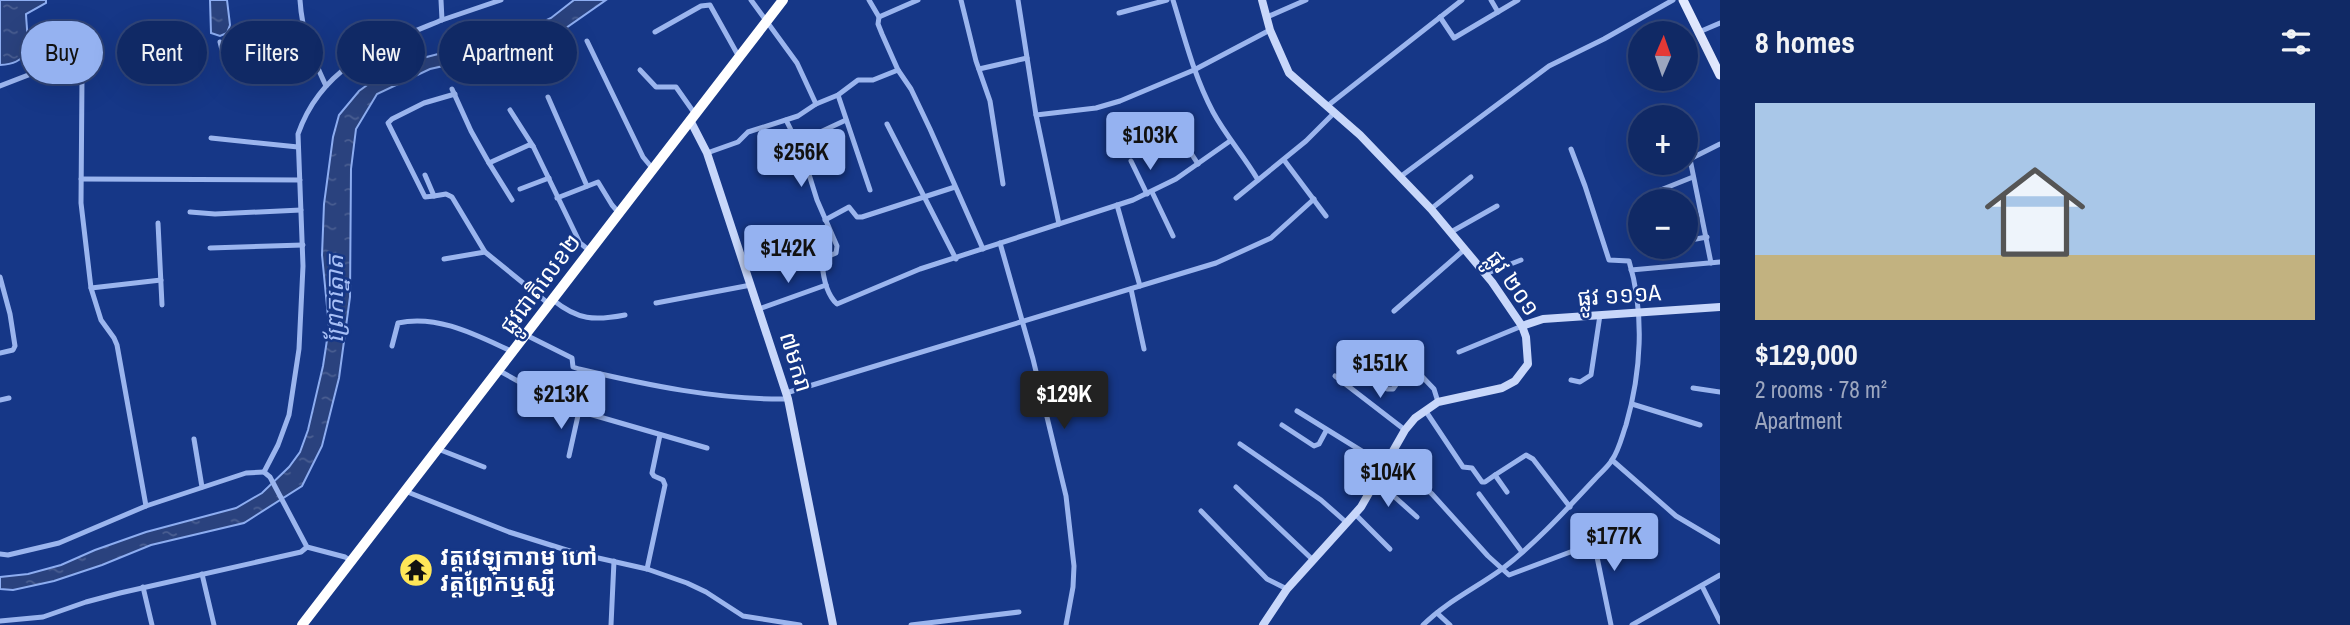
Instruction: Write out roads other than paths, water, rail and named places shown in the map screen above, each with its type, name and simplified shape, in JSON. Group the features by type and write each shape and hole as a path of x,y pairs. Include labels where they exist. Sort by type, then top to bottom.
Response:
{"highway":[{"name":"ផ្លូវជាតិលេខ២","path":"304,624 783,0"}],"main road":[{"path":"1684,0 1720,75"}],"street":[{"path":"300,0 304,21"},
{"path":"441,0 442,20"},
{"path":"264,471 278,445 289,415 295,380 303,265 298,134 304,117 326,86 363,54 442,20 501,0"},
{"path":"751,0 797,63 816,104"},
{"path":"869,0 879,17 878,24 898,71 911,89 983,249"},
{"path":"879,17 918,0"},
{"path":"961,0 990,101 1003,184"},
{"path":"1018,0 1036,115 1059,224"},
{"path":"1119,13 1167,0"},
{"path":"1173,0 1194,70 1213,112 1258,180"},
{"name":"ផ្លូវ ២០១","path":"1262,0 1270,30 1289,73 1360,135 1465,249 1522,326 1526,337 1528,364 1516,382 1502,388 1438,402 1415,418 1405,430 1355,514 1287,589 1263,625"},
{"path":"1267,17 1306,0"},
{"path":"1236,198 1306,142 1330,110 1462,0"},
{"path":"1491,0 1498,12"},
{"path":"1440,17 1454,38 1518,0"},
{"path":"1400,177 1549,66 1673,0"},
{"path":"655,32 701,6 710,5 739,57"},
{"path":"1699,32 1720,23"},
{"path":"1036,115 1096,108 1120,101 1194,70 1270,30"},
{"path":"587,41 643,157 653,170"},
{"path":"220,42 221,46"},
{"path":"979,69 1027,58"},
{"path":"0,86 62,62 73,61 79,65 82,77 81,203 91,288 101,320 117,345 146,506"},
{"path":"640,70 656,87 676,87 693,117"},
{"path":"707,153 738,142 748,132 798,116 816,104 838,95 858,80 873,80 898,71"},
{"path":"323,80 326,86"},
{"path":"512,200 471,131 453,92 424,103 388,123 425,197 446,194 452,197 485,251 551,302 582,317 595,319 625,315"},
{"path":"838,95 870,190"},
{"path":"548,97 587,186"},
{"path":"510,110 533,146 580,243 590,251"},
{"name":"៧មករា","path":"693,117 787,396 833,625"},
{"path":"786,120 802,152 837,249 836,253 822,258 826,285 831,298 837,304 888,281 1149,193 1176,180 1230,141"},
{"path":"816,134 846,120"},
{"path":"887,124 956,258"},
{"path":"211,138 298,147"},
{"path":"1185,144 1198,164"},
{"path":"1711,263 1690,159 1720,144"},
{"path":"489,163 529,145 533,146"},
{"path":"1423,625 1466,591 1501,570 1570,507 1612,460 1632,404 1639,365 1638,313 1630,264 1626,260 1609,260 1586,186 1571,149"},
{"path":"1284,160 1326,216"},
{"path":"1130,161 1173,236"},
{"path":"425,176 434,196"},
{"path":"1431,209 1471,177"},
{"path":"1662,189 1693,177"},
{"path":"520,189 549,178"},
{"path":"81,179 300,180"},
{"path":"557,198 598,182 619,213"},
{"path":"825,220 849,207 859,218 955,187"},
{"path":"526,335 563,352 571,358 573,366 579,369 655,386 738,398 787,396 1023,320 1216,263 1271,238 1314,199"},
{"path":"1117,205 1140,286"},
{"path":"1451,232 1497,206"},
{"path":"190,212 215,214 301,210"},
{"path":"158,223 162,305"},
{"path":"1698,239 1707,237"},
{"path":"1000,243 1023,320 1060,473 1073,545 1073,587 1066,625"},
{"path":"210,248 303,245"},
{"path":"1394,311 1465,249"},
{"path":"444,260 485,251"},
{"path":"1485,274 1521,260"},
{"path":"1631,270 1720,262"},
{"path":"0,277 15,346 13,350 0,352"},
{"path":"91,288 161,279"},
{"path":"656,303 751,285"},
{"path":"759,309 826,285"},
{"path":"1131,289 1144,349"},
{"name":"ផ្លូវ ១១១A","path":"1522,326 1543,319 1720,307"},
{"path":"1571,380 1580,382 1591,375 1600,315"},
{"path":"393,346 398,323 426,321 474,334 513,352"},
{"path":"1460,352 1522,326"},
{"path":"1369,344 1397,365 1407,369"},
{"path":"1346,359 1387,389 1393,389 1407,369 1413,367 1434,389 1438,402"},
{"path":"498,370 557,403 707,448"},
{"path":"1335,376 1405,430"},
{"path":"1693,388 1720,392"},
{"path":"0,400 9,398"},
{"path":"1632,404 1700,425"},
{"path":"1425,410 1463,467 1472,468 1482,482 1526,455 1533,459 1570,507"},
{"path":"569,456 579,411"},
{"path":"1297,411 1326,431 1388,462 1432,494 1501,570 1512,575 1593,545 1611,625"},
{"path":"1282,425 1314,446 1319,444 1326,431"},
{"path":"647,569 665,485 663,480 652,473 660,435"},
{"path":"194,439 202,487"},
{"path":"1240,444 1321,500 1347,523"},
{"path":"438,449 484,467"},
{"path":"1612,460 1676,516 1720,542"},
{"path":"0,554 8,555 59,543 146,506 202,487 264,471 270,477 307,547 351,561"},
{"path":"1495,475 1507,492"},
{"path":"1377,481 1417,517"},
{"path":"1236,487 1313,560"},
{"path":"405,491 509,532 576,554 647,569 706,592 743,616 800,625"},
{"path":"1479,494 1522,552"},
{"path":"1202,511 1267,579 1287,589"},
{"path":"1355,514 1390,549"},
{"path":"0,621 43,617 86,602 301,552 307,547"},
{"path":"611,625 614,561"},
{"path":"202,574 214,625"},
{"path":"1632,625 1720,575"},
{"path":"1702,586 1720,622"},
{"path":"143,587 152,625"},
{"path":"911,625 1019,612"},
{"path":"1437,613 1450,625"},
{"path":"43,617 46,625"},
{"path":"978,617 979,625"}],"water":[{"path":"0,0 46,0 46,3 26,14 26,21 21,21 21,58 11,64 0,65"},
{"path":"210,0 227,0 230,21 221,21 221,36 211,33"},
{"name":"ព្រែកត្នោត","path":"574,0 606,0 576,21 545,21"},
{"name":"ព្រែកត្នោត","path":"439,54 439,67 425,71 425,57"},
{"name":"ព្រែកត្នោត","path":"369,84 398,84 377,94 356,129 351,169 350,297 339,378 322,446 302,486 244,523 151,545 54,581 13,590 0,589 0,577 28,574 61,565 146,532 236,508 262,493 289,467 300,452 323,366 329,327 322,255 324,204 333,137 339,115 359,91"}],"place":[{"name":"វត្តវេឡុការាម ហៅ វត្តព្រែកឬស្សី","path":"416,570"}]}
